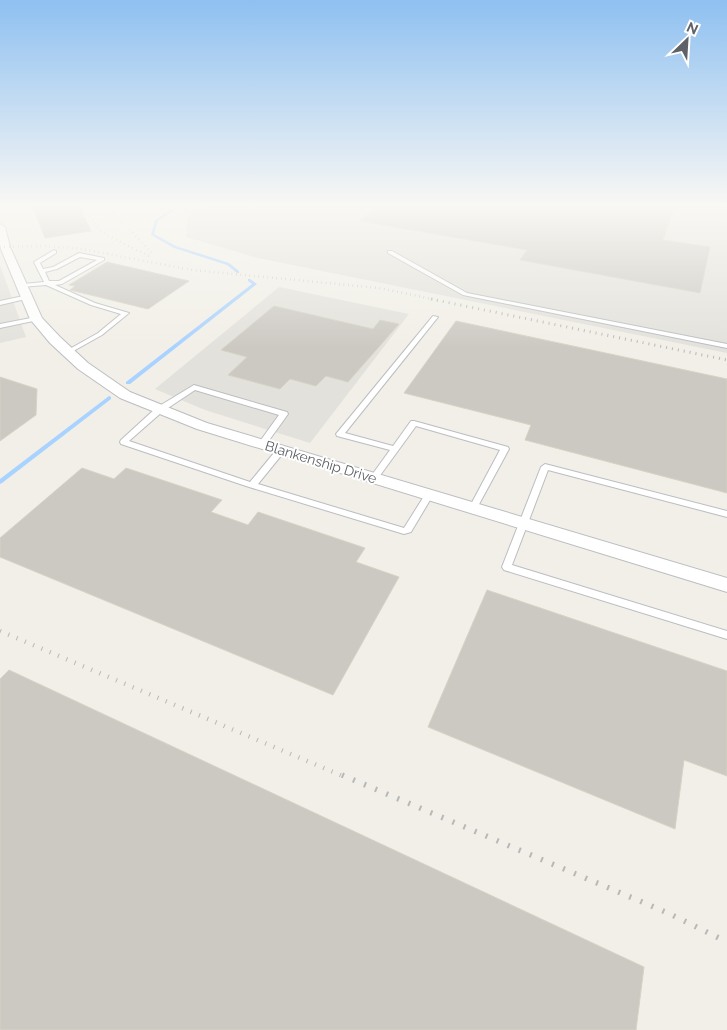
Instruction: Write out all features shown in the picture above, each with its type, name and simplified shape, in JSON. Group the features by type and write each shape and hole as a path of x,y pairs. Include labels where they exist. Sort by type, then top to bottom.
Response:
{"street":[{"name":"Blankenship Drive","path":"7,252 36,319 83,366 125,394 159,410 202,426 373,479 727,585"}],"lane":[{"path":"54,252 37,262 47,284 93,304 126,313 100,334 68,352"},
{"path":"390,252 465,294 727,346"},
{"path":"0,302 47,284 60,283 102,260 79,255 55,268 42,271"},
{"path":"395,450 340,434 435,316"},
{"path":"0,326 36,319"},
{"path":"262,444 284,414 194,387 159,410 124,442 252,485 404,531 408,530 429,495"},
{"path":"373,479 414,424 505,449 473,508"},
{"path":"252,485 281,450"},
{"path":"727,514 546,467 507,568 727,635"}],"shaded area":[{"path":"238,252 727,252 727,353 258,258"},
{"path":"0,265 26,337 0,343"},
{"path":"279,287 409,314 310,443 205,410 155,389"}],"building":[{"path":"526,252 709,252 700,293 520,260"},
{"path":"107,262 189,281 148,309 70,290 75,286 69,285"},
{"path":"274,306 373,329 380,320 399,324 348,382 326,376 316,386 290,379 280,389 228,375 247,357 221,350"},
{"path":"456,321 727,379 727,493 525,440 531,425 404,393"},
{"path":"0,377 37,389 36,415 0,441"},
{"path":"82,468 114,479 126,468 222,500 211,512 248,525 258,512 365,548 356,562 399,577 333,695 0,557 0,538"},
{"path":"487,590 727,671 727,776 684,760 675,829 428,727"},
{"path":"9,670 644,967 636,1030 0,1030 0,679"}],"waterway":[{"path":"191,252 228,264 238,272"},
{"path":"128,383 255,284 249,280"},
{"path":"0,482 109,398"}],"railway":[{"path":"98,252 192,270 379,288 437,300"},
{"path":"141,252 149,256"},
{"path":"151,252 154,255"},
{"path":"431,299 727,360"},
{"path":"0,631 345,777"},
{"path":"342,775 668,913 727,942"}]}
